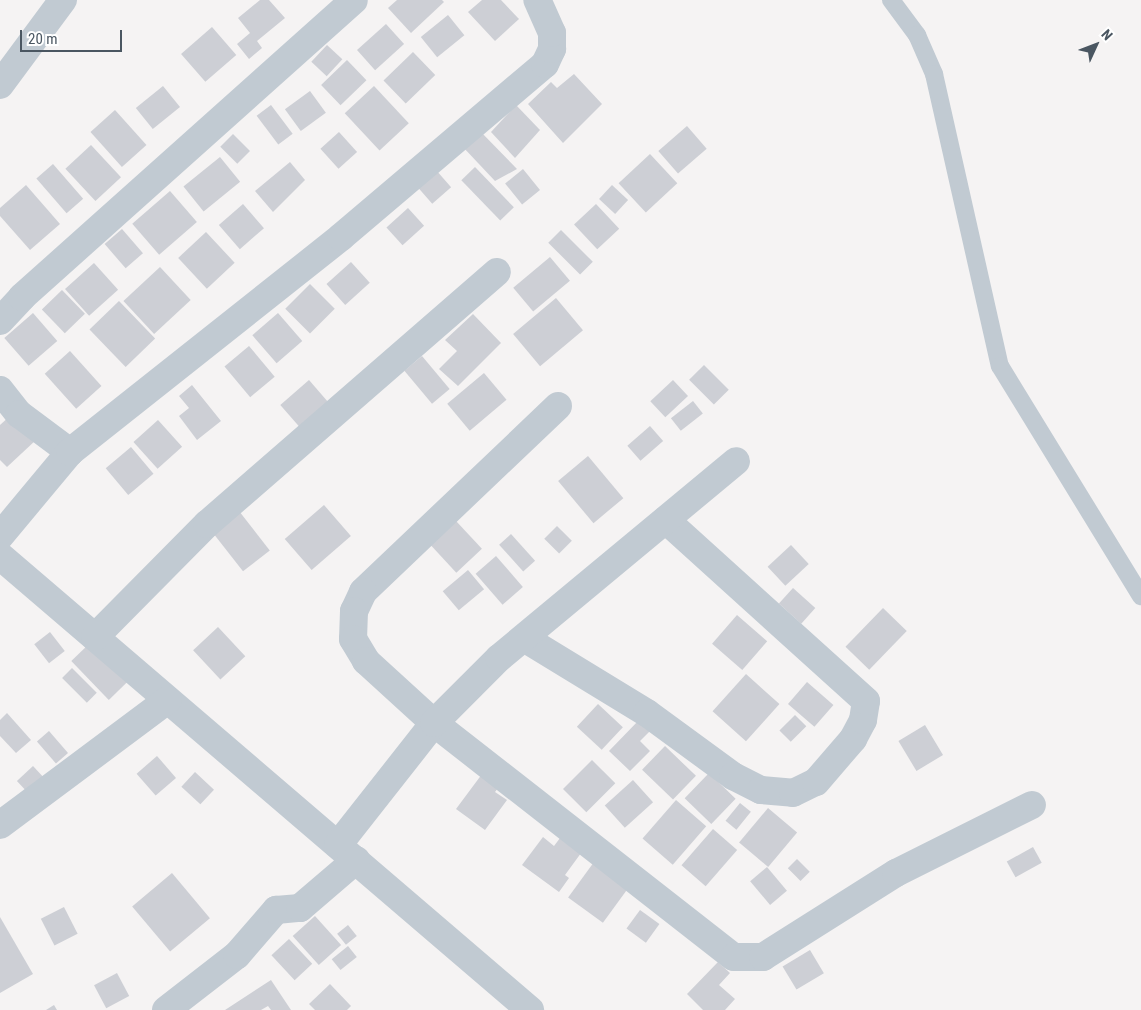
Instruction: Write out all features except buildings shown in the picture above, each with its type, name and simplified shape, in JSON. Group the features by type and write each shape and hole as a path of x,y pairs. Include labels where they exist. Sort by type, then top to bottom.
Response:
{"street":[{"path":"0,85 63,0"},
{"path":"0,321 22,297 354,0"},
{"path":"0,536 70,452 341,237 545,64 552,48 552,32 537,0"},
{"path":"95,637 207,524 497,272"},
{"path":"0,390 19,414 70,452"},
{"path":"558,406 363,592 354,611 353,639 366,660 434,723 734,957 763,957 896,873 1032,805"},
{"path":"166,1010 238,955 276,910 300,908 347,853 434,723 524,638 736,461"},
{"path":"524,638 647,712 732,776 761,790 793,792 816,782 854,740 863,720 866,702 666,520"},
{"path":"0,556 530,1010"},
{"path":"0,825 168,700"}],"lane":[{"path":"891,0 916,35 934,74 1000,366 1141,596"}]}
